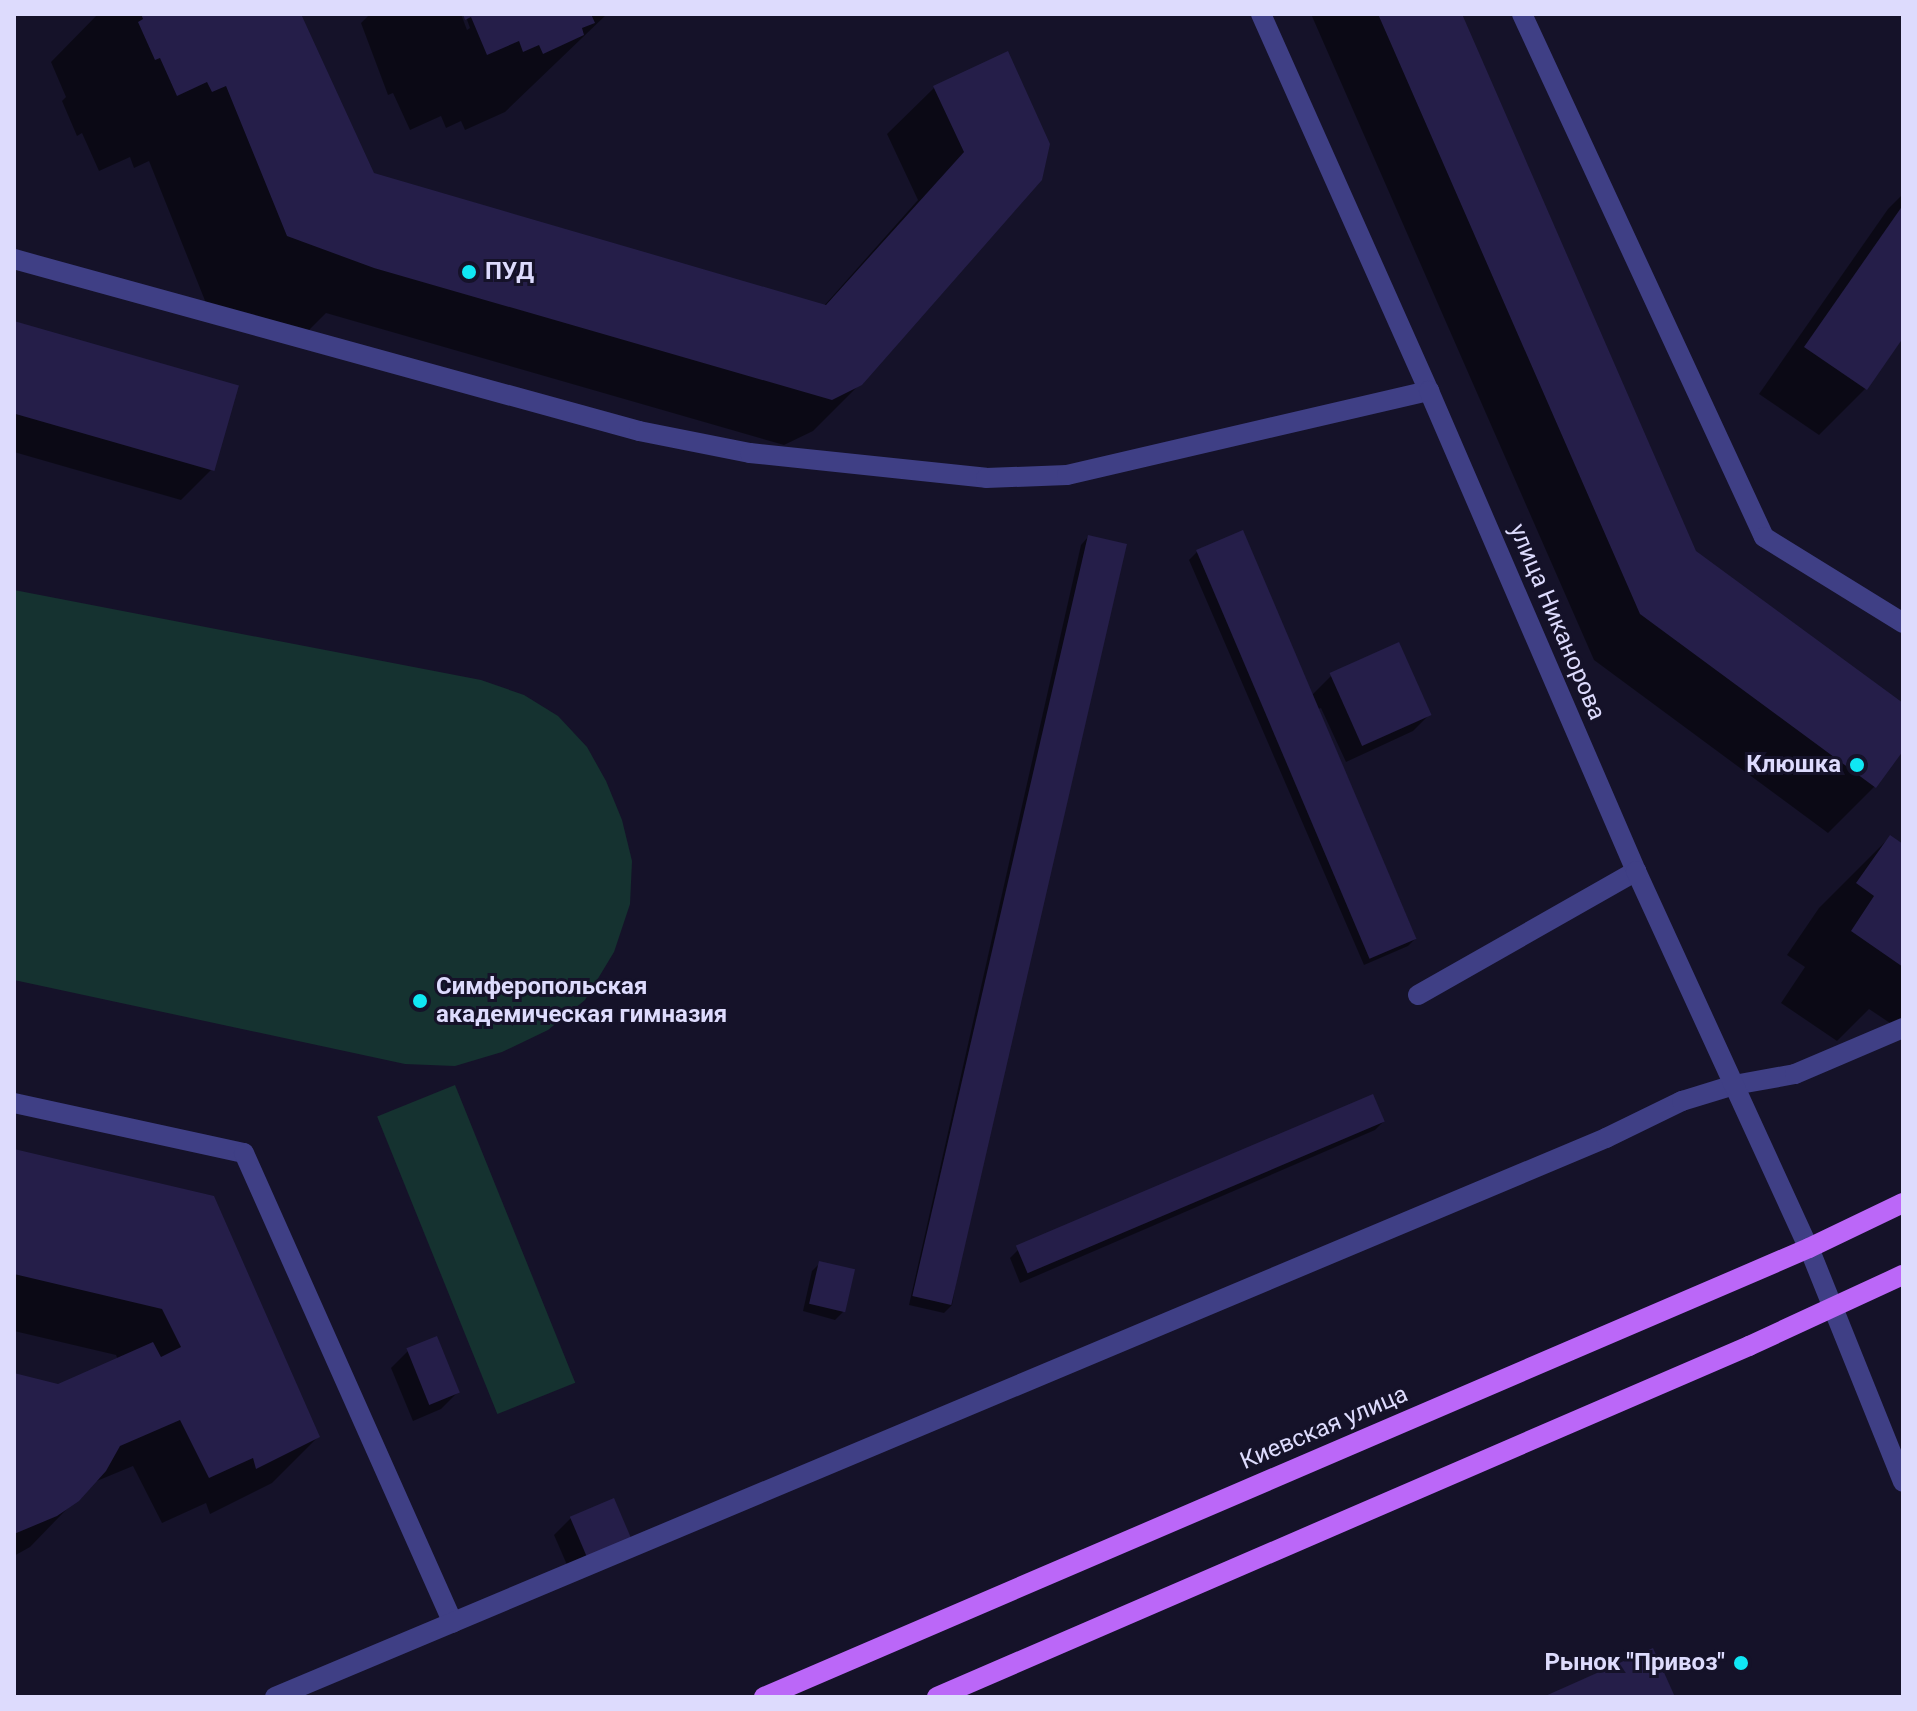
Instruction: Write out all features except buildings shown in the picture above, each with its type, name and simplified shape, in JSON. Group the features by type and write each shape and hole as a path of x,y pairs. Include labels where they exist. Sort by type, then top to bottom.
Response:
{"main road":[{"name":"Киевская улица","path":"764,1697 1809,1248 1903,1203"},
{"path":"937,1697 1836,1308 1903,1275"}],"street":[{"name":"улица Никанорова","path":"1261,14 1429,391 1636,871 1836,1308 1903,1482"},
{"path":"1522,14 1764,537 1903,623"},
{"path":"14,259 639,431 750,453 986,478 1067,475 1429,391"},
{"path":"1418,995 1636,871"},
{"path":"275,1697 1577,1151 1682,1101 1734,1085 1795,1074 1903,1028"},
{"path":"14,1103 244,1153 453,1623"}],"green space":[{"path":"14,590 481,680 524,695 558,716 587,747 606,781 622,820 632,861 630,904 614,952 585,1000 548,1030 502,1052 455,1066 405,1064 14,980"},
{"path":"455,1085 575,1383 497,1414 377,1116"}],"place":[{"name":"ПУД","path":"469,272"},
{"name":"Клюшка","path":"1857,765"},
{"name":"Симферопольская академическая гимназия","path":"420,1001"},
{"name":"Рынок \"Привоз\"","path":"1741,1663"}]}
